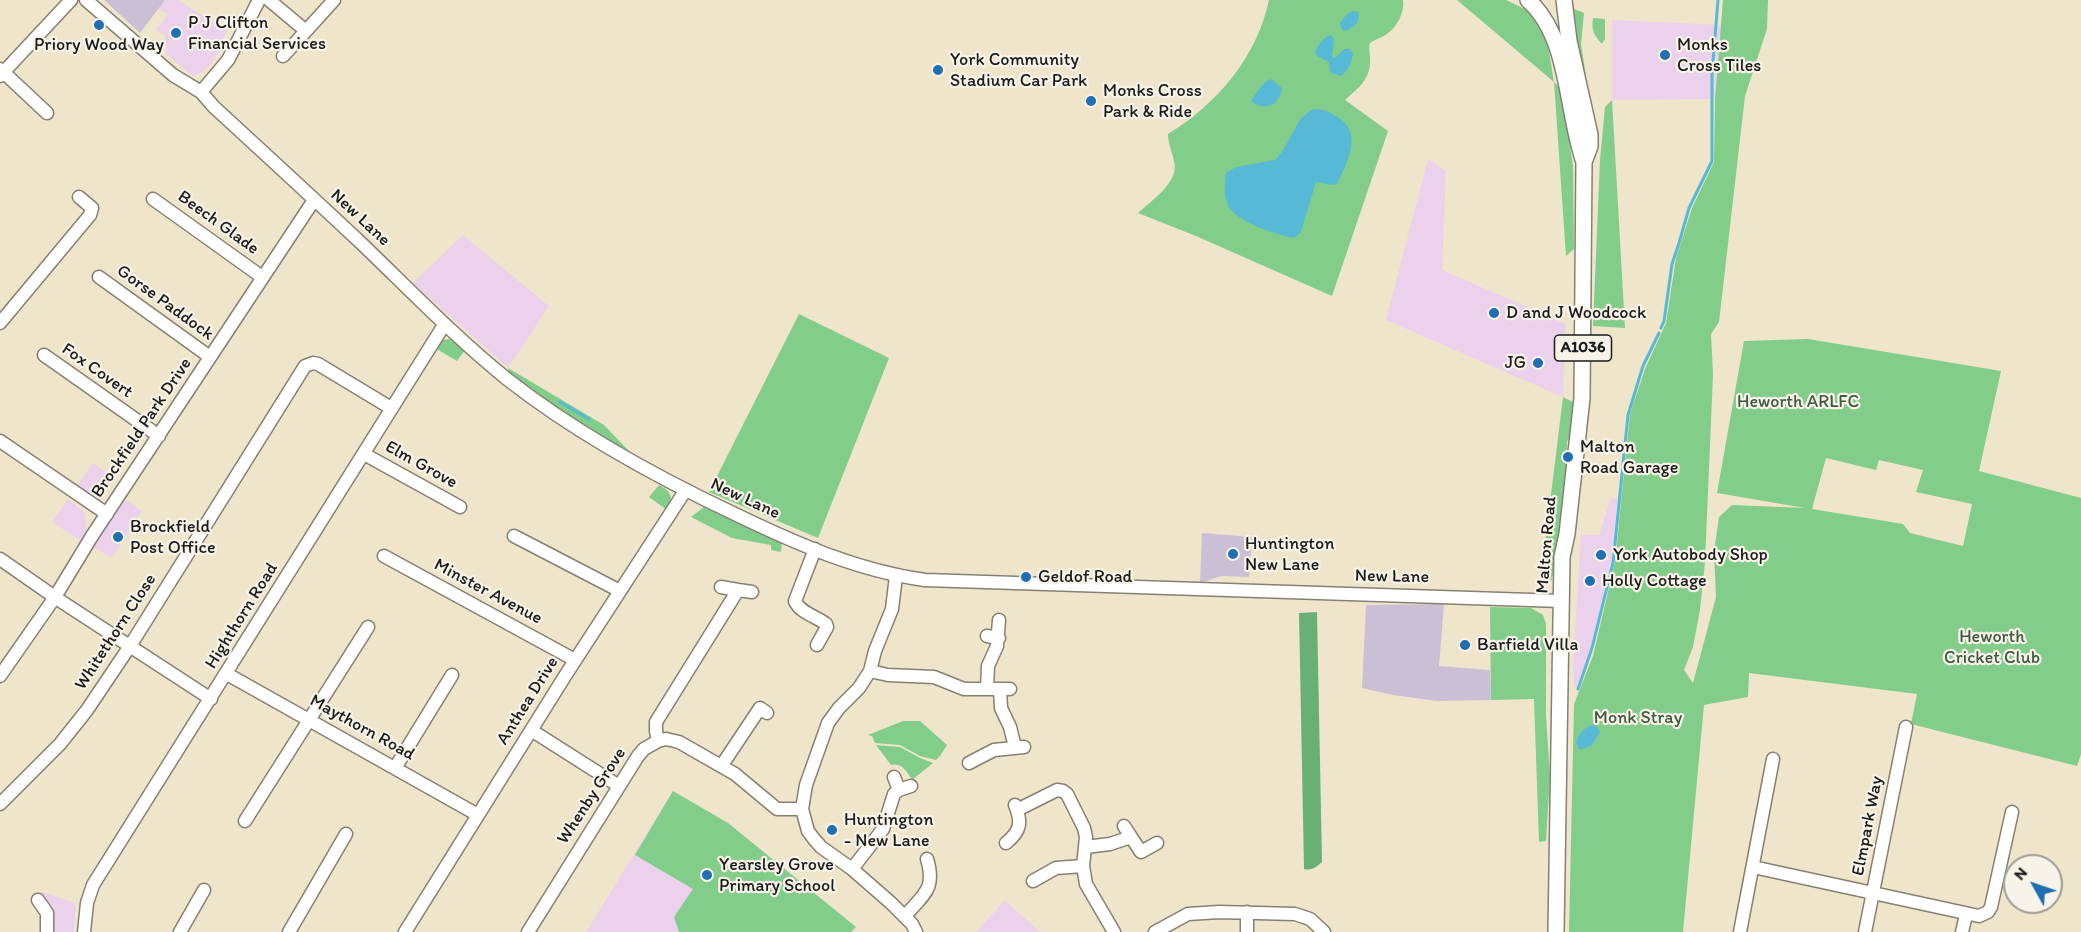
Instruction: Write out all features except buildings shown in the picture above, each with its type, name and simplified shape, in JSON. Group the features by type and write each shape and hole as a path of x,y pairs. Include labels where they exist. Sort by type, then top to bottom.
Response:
{"main road":[{"name":"Malton Road","path":"1528,0 1542,13 1555,39 1578,145 1584,162 1582,399 1562,557 1556,932"},
{"name":"Malton Road","path":"1564,0 1569,41 1590,135 1590,146 1584,162"}],"street":[{"path":"47,113 1,72 71,0"},
{"name":"New Lane","path":"86,0 173,75 201,92 214,107 444,325 508,379 593,439 641,468 685,491 815,549 863,567 896,576 950,581 1561,601"},
{"path":"201,92 228,60 259,0"},
{"path":"269,0 306,31"},
{"path":"283,56 334,0"},
{"path":"0,323 90,215 92,208 79,197"},
{"name":"Beech Glade","path":"153,199 262,277"},
{"name":"Brockfield Park Drive","path":"1,674 55,597 314,200"},
{"name":"Gorse Paddock","path":"99,277 210,357"},
{"name":"Highthorn Road","path":"84,932 87,903 93,885 444,325"},
{"name":"Fox Covert","path":"44,355 159,436"},
{"name":"Whitethorn Close","path":"0,804 74,728 130,646 305,366 318,364 392,408"},
{"path":"0,441 107,514"},
{"name":"Elm Grove","path":"364,454 460,508"},
{"name":"Anthea Drive","path":"405,932 575,660 685,491"},
{"path":"514,536 620,591"},
{"path":"815,549 795,601 802,609 826,624 827,627 817,645"},
{"name":"Minster Avenue","path":"384,557 575,660"},
{"path":"0,559 211,699"},
{"path":"896,576 892,609 874,651 870,671 859,688 828,723 802,798 802,809 808,831 821,847 852,869 905,916 916,932"},
{"path":"721,587 752,592"},
{"path":"738,590 656,722 658,741 666,739 679,742 722,765 777,809 802,809"},
{"path":"969,763 994,750 1019,747 1000,708 999,689 988,666 997,646 993,637 999,620"},
{"path":"244,820 368,627"},
{"path":"870,671 888,675 928,676 964,689 999,689"},
{"name":"Maythorn Road","path":"227,674 478,815"},
{"path":"395,768 452,675"},
{"path":"722,765 764,708"},
{"name":"Elmpark Way","path":"1864,932 1906,727"},
{"path":"531,730 619,786"},
{"name":"Whenby Grove","path":"528,932 638,756 644,749 658,741"},
{"path":"1740,932 1773,759"},
{"path":"852,869 883,829 890,800 905,788 894,777"},
{"path":"1006,843 1018,831 1020,818 1015,806 1056,790 1062,791 1071,800 1084,828 1086,847 1083,873 1090,892 1114,932"},
{"path":"1753,867 1979,916 1991,908 2012,812"},
{"path":"1086,847 1110,844 1128,832 1141,852 1157,843"},
{"path":"289,932 346,834"},
{"path":"905,916 930,883 931,873 927,859"},
{"path":"1033,882 1056,868 1083,866"},
{"path":"180,932 204,890"},
{"path":"38,900 47,913 47,932"},
{"path":"1247,912 1247,932"},
{"path":"1155,932 1179,918 1196,913 1295,914 1304,916 1320,928"},
{"path":"1962,932 1966,915"}],"shaded area":[{"path":"104,0 165,0 140,33"},
{"path":"165,0 178,0 198,13 229,27 223,39 226,41 210,65 201,73 193,76 167,55 165,35 156,30 168,14 158,9"},
{"name":"Monks Cross Tiles","path":"1612,20 1721,25 1715,99 1612,100"},
{"path":"1428,159 1446,171 1442,270 1566,324 1563,397 1386,320"},
{"path":"463,235 549,306 508,368 413,283"},
{"path":"93,463 114,478 99,500 77,486"},
{"path":"1611,498 1617,499 1612,562 1593,641 1577,687 1574,687 1573,665 1581,535 1599,535"},
{"path":"68,499 85,513 87,533 81,541 52,522"},
{"path":"124,499 142,511 112,558 94,547"},
{"path":"1202,533 1252,537 1249,577 1222,576 1200,583"},
{"path":"1444,604 1439,666 1490,670 1491,700 1437,701 1362,688 1366,605"},
{"name":"Yearsley Grove Primary School","path":"673,791 728,823 856,927 851,932 586,932"},
{"path":"41,892 76,903 74,932 51,932 54,906 47,904"},
{"path":"1005,900 1020,914 1040,932 976,932"}],"green space":[{"path":"1269,0 1403,0 1400,19 1391,31 1370,43 1370,63 1367,75 1362,84 1345,100 1388,131 1332,296 1138,213 1157,197 1173,176 1175,169 1168,134 1203,108 1245,60 1263,21"},
{"path":"1457,0 1506,0 1529,11 1546,33 1554,82"},
{"path":"1723,0 1768,0 1767,29 1745,96 1719,322 1711,334 1713,374 1705,562 1693,647 1684,670 1693,683 1716,597 1714,552 1719,517 1732,505 1805,508 1717,493 1744,341 1808,339 2001,371 1979,471 2081,498 2081,754 2077,766 1911,724 1917,694 1749,673 1748,697 1704,705 1683,932 1569,932 1574,704 1593,656 1615,562 1630,414 1645,369 1666,323 1676,258 1692,208 1714,162 1715,99","holes":["1826,458 1876,470 1879,460 1923,470 1916,492 1972,504 1963,546 1910,533 1903,524 1812,509"]},
{"path":"1574,9 1584,13 1581,44 1586,76 1576,40"},
{"path":"1593,18 1605,19 1605,39 1602,44 1594,32"},
{"path":"1554,82 1561,89 1573,166 1574,249 1566,256"},
{"path":"1612,100 1625,328 1593,326 1600,160 1605,107"},
{"path":"799,314 889,358 818,538 709,492"},
{"path":"450,339 465,350 457,361 435,348 441,340"},
{"path":"508,368 604,425 629,451 619,450 558,409 509,374"},
{"path":"1563,397 1575,403 1574,426 1567,442 1566,489 1559,555 1551,581 1539,592"},
{"path":"659,485 671,498 667,510 649,497"},
{"path":"704,507 782,542 781,552 771,550 771,545 732,538 691,517"},
{"path":"1490,607 1531,608 1543,615 1546,624 1546,716 1550,777 1546,841 1539,842 1534,699 1491,700"},
{"path":"1317,612 1322,862 1314,868 1304,869 1299,613"},
{"path":"903,721 920,721 947,745 936,760 920,756 900,745 875,743 872,736 868,735"},
{"path":"876,745 900,747 933,763 912,780 901,766 891,765"},
{"name":"Yearsley Grove Primary School","path":"673,791 728,823 856,927 851,932 679,932 674,917 693,889 635,855"}],"water":[{"path":"1353,11 1358,12 1358,21 1346,31 1342,30 1340,23 1347,14"},
{"path":"1332,35 1334,40 1332,57 1335,58 1344,49 1349,49 1353,53 1349,66 1341,76 1330,72 1329,62 1317,56 1315,52 1324,39"},
{"path":"1271,79 1282,88 1278,99 1266,106 1251,101 1262,85"},
{"path":"1313,109 1324,110 1339,118 1346,125 1352,140 1345,167 1337,184 1316,182 1301,232 1294,238 1278,234 1249,223 1233,213 1226,199 1226,173 1236,167 1275,160 1301,118"},
{"path":"1595,724 1600,732 1592,745 1580,750 1576,743 1580,733"}],"waterway":[{"path":"1661,328 1672,264 1689,208 1712,161 1712,74 1718,0"},
{"path":"1578,689 1592,648 1613,563 1628,415 1643,366 1659,333"},
{"path":"560,402 589,419"}],"place":[{"name":"Priory Wood Way","path":"99,25"},
{"name":"P J Clifton Financial Services","path":"176,33"},
{"name":"Monks Cross Tiles","path":"1665,55"},
{"name":"York Community Stadium Car Park","path":"938,70"},
{"name":"Monks Cross Park & Ride","path":"1091,101"},
{"name":"D and J Woodcock","path":"1494,313"},
{"name":"JG","path":"1538,363"},
{"name":"Malton Road Garage","path":"1568,457"},
{"name":"Brockfield Post Office","path":"118,537"},
{"name":"Huntington New Lane","path":"1233,554"},
{"name":"York Autobody Shop","path":"1601,555"},
{"name":"Geldof Road","path":"1026,577"},
{"name":"Holly Cottage","path":"1590,581"},
{"name":"Barfield Villa","path":"1465,645"},
{"name":"Huntington - New Lane","path":"832,830"},
{"name":"Yearsley Grove Primary School","path":"707,875"}],"park label":[{"name":"Heworth ARLFC","path":"1798,402"},
{"name":"Heworth Cricket Club","path":"1992,647"},
{"name":"Monk Stray","path":"1638,718"}]}
